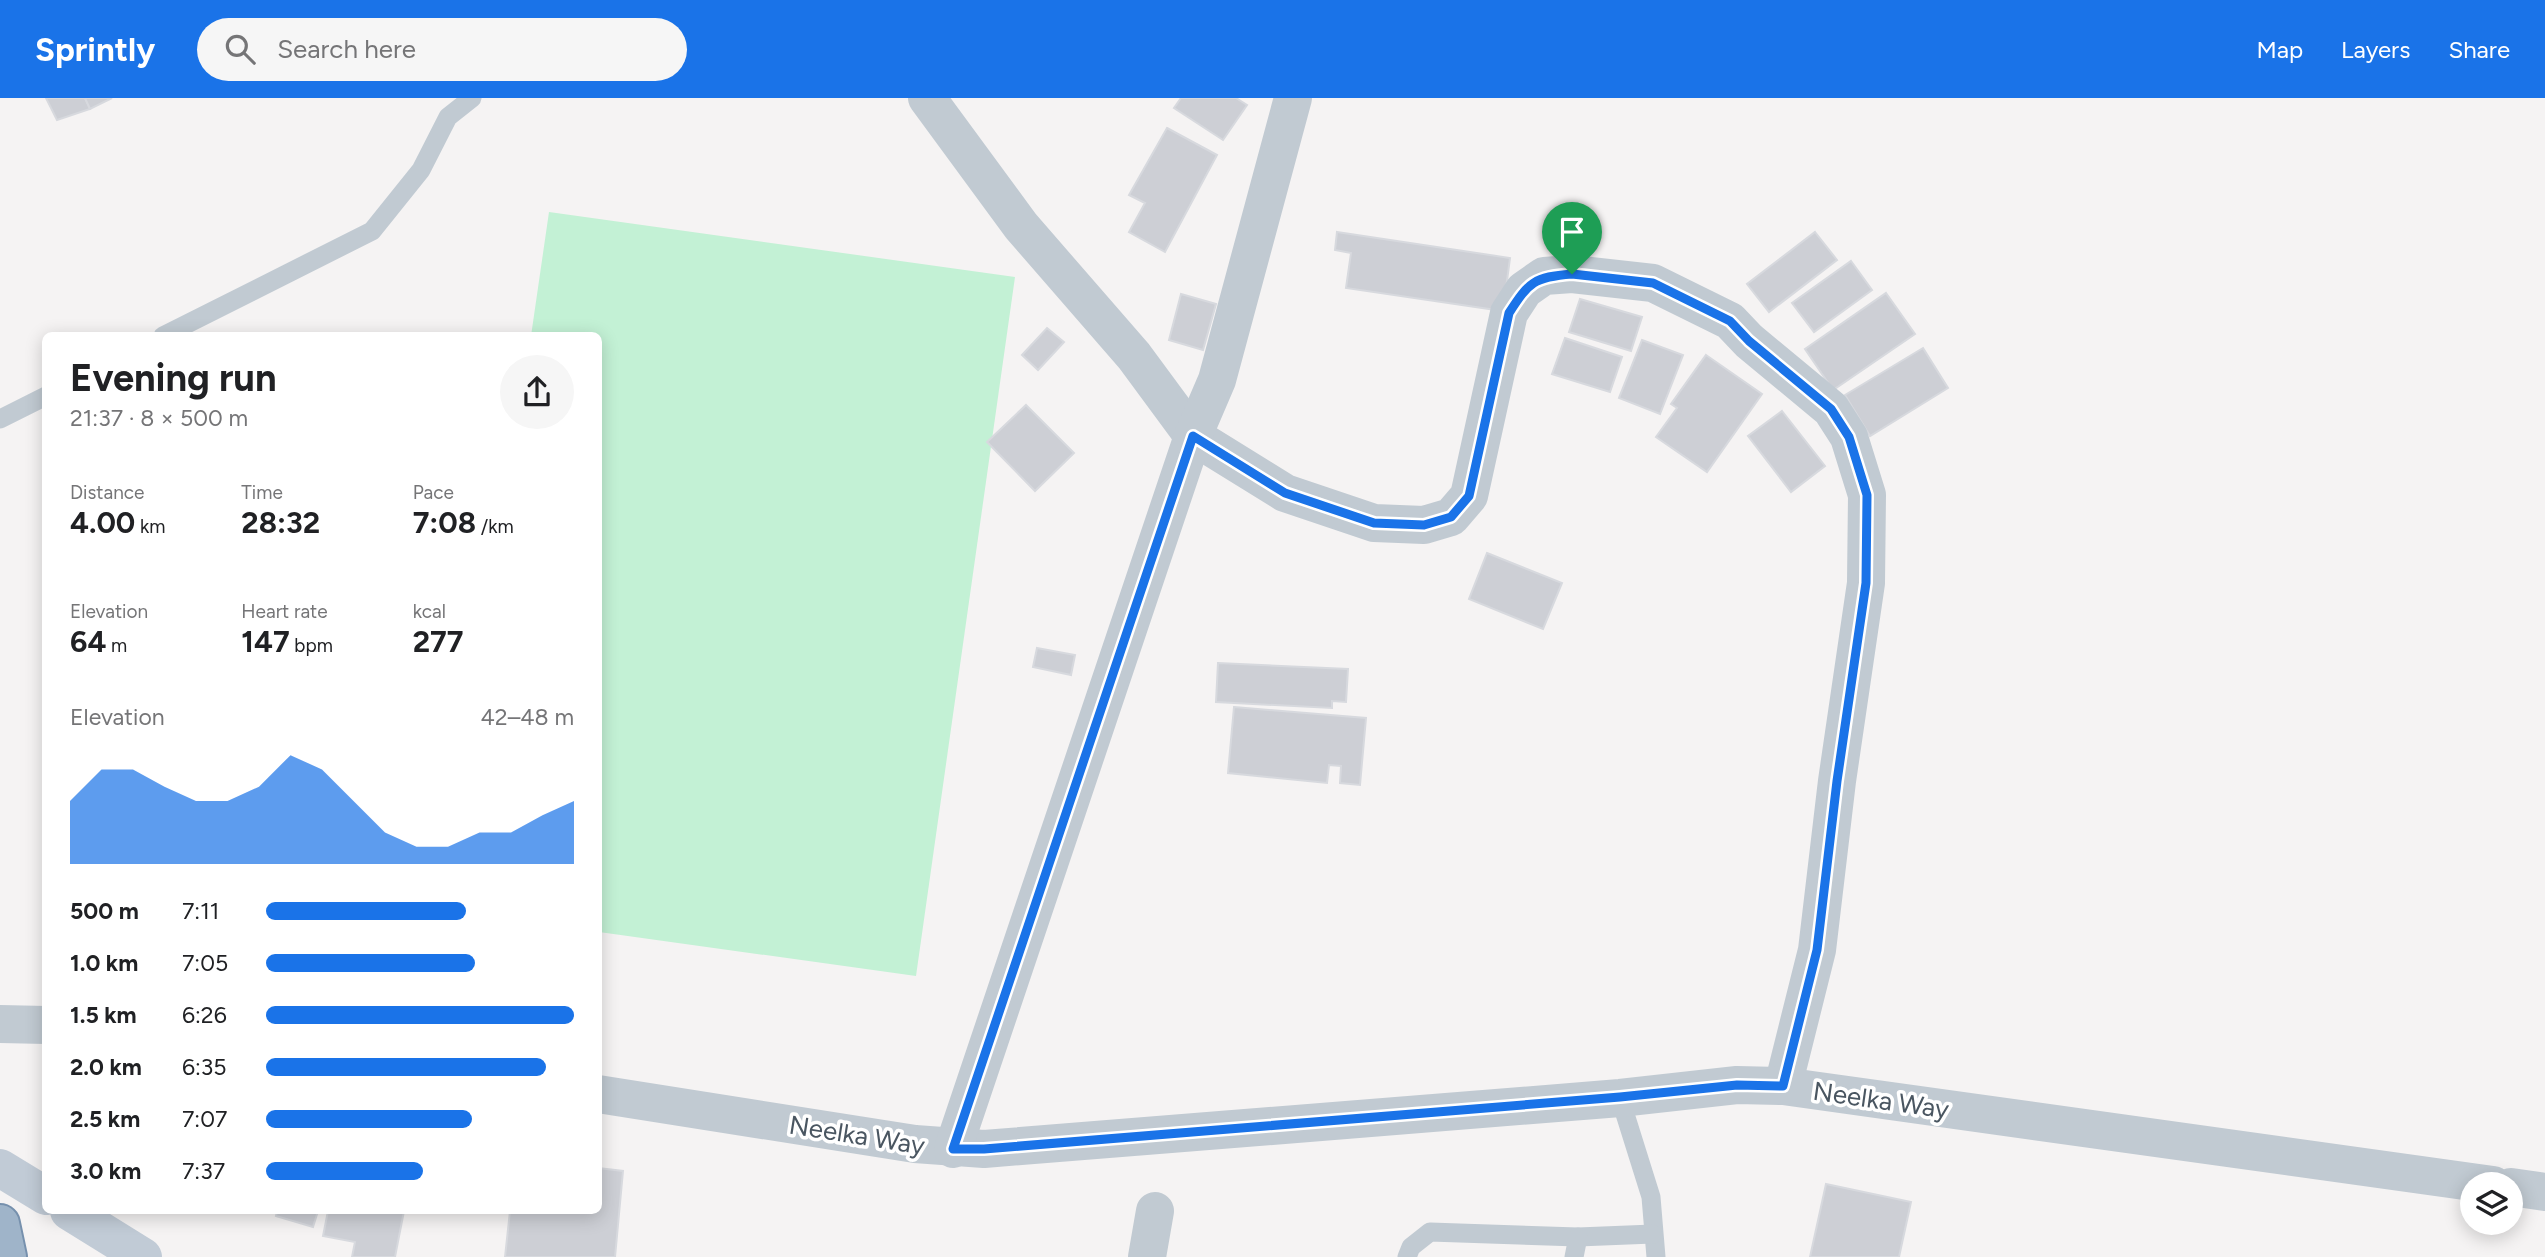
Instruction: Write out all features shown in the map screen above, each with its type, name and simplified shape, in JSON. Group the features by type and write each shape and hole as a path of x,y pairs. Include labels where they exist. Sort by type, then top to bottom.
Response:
{"highway":[{"path":"0,1224 7,1257"}],"main road":[{"path":"0,1168 42,1194"},
{"path":"74,1214 143,1257"}],"street":[{"path":"926,98 1021,226 1134,356 1193,436 1285,493 1374,523 1424,525 1451,517 1469,496 1509,313 1524,290 1544,276 1572,274 1653,283 1730,321 1749,341 1831,409 1849,437 1867,495 1866,583 1837,781 1817,950 1783,1086"},
{"path":"953,1149 1193,436 1217,380 1293,98"},
{"path":"0,1024 42,1024"},
{"name":"Neelka Way","path":"602,1095 953,1149 984,1149 1737,1085 1783,1086 2460,1180"},
{"path":"2523,1189 2545,1192"},
{"path":"1147,1257 1155,1211"}],"lane":[{"path":"171,332 372,231 421,170 448,117 472,98"},
{"path":"0,419 42,398"},
{"path":"1620,1097 1651,1197 1656,1257"},
{"path":"1406,1257 1411,1247 1430,1232 1578,1237 1653,1234"},
{"path":"1574,1257 1578,1237"}],"green space":[{"path":"549,212 1015,277 916,976 602,932 602,332 532,332"}],"building":[{"path":"46,98 85,98 90,109 57,120"},
{"path":"85,98 112,98 90,109"},
{"path":"1181,98 1236,98 1247,105 1223,140 1174,108"},
{"path":"1167,128 1217,155 1165,252 1129,232 1145,203 1129,195"},
{"path":"1337,232 1510,258 1503,311 1346,288 1351,253 1335,250"},
{"path":"1815,232 1837,260 1769,312 1747,284"},
{"path":"1851,261 1872,290 1814,332 1792,303"},
{"path":"1886,293 1915,334 1833,390 1805,349"},
{"path":"1181,294 1216,304 1203,350 1169,340"},
{"path":"1580,299 1642,317 1631,351 1569,332"},
{"path":"1047,328 1064,342 1038,370 1022,355"},
{"path":"1565,338 1622,357 1610,392 1552,374"},
{"path":"1642,340 1683,355 1660,414 1619,398"},
{"path":"1923,348 1948,388 1870,436 1845,395"},
{"path":"1706,355 1762,394 1707,472 1656,437 1677,408 1671,404"},
{"path":"1026,405 1074,453 1035,491 987,442"},
{"path":"1782,411 1825,466 1791,492 1748,436"},
{"path":"1487,553 1562,583 1543,629 1469,599"},
{"path":"1037,648 1075,655 1071,675 1033,667"},
{"path":"1218,663 1348,669 1346,702 1332,701 1332,708 1216,702"},
{"path":"1234,707 1366,718 1360,785 1340,783 1341,766 1329,765 1327,783 1228,773"},
{"path":"602,1168 623,1171 615,1257 505,1257 510,1214 602,1214"},
{"path":"1826,1184 1911,1202 1899,1257 1810,1257"},
{"path":"276,1214 317,1214 313,1227"},
{"path":"327,1214 403,1214 395,1257 352,1257 355,1242 323,1236"}],"route":[{"path":"1572,274 1653,283 1730,321 1749,341 1831,409 1849,437 1867,495 1866,583 1837,781 1817,950 1783,1086 1737,1085 1438,1112 984,1149 953,1149 1193,436 1285,493 1374,523 1424,525 1451,517 1469,496 1509,313 1524,290 1544,276 1572,274"}]}
